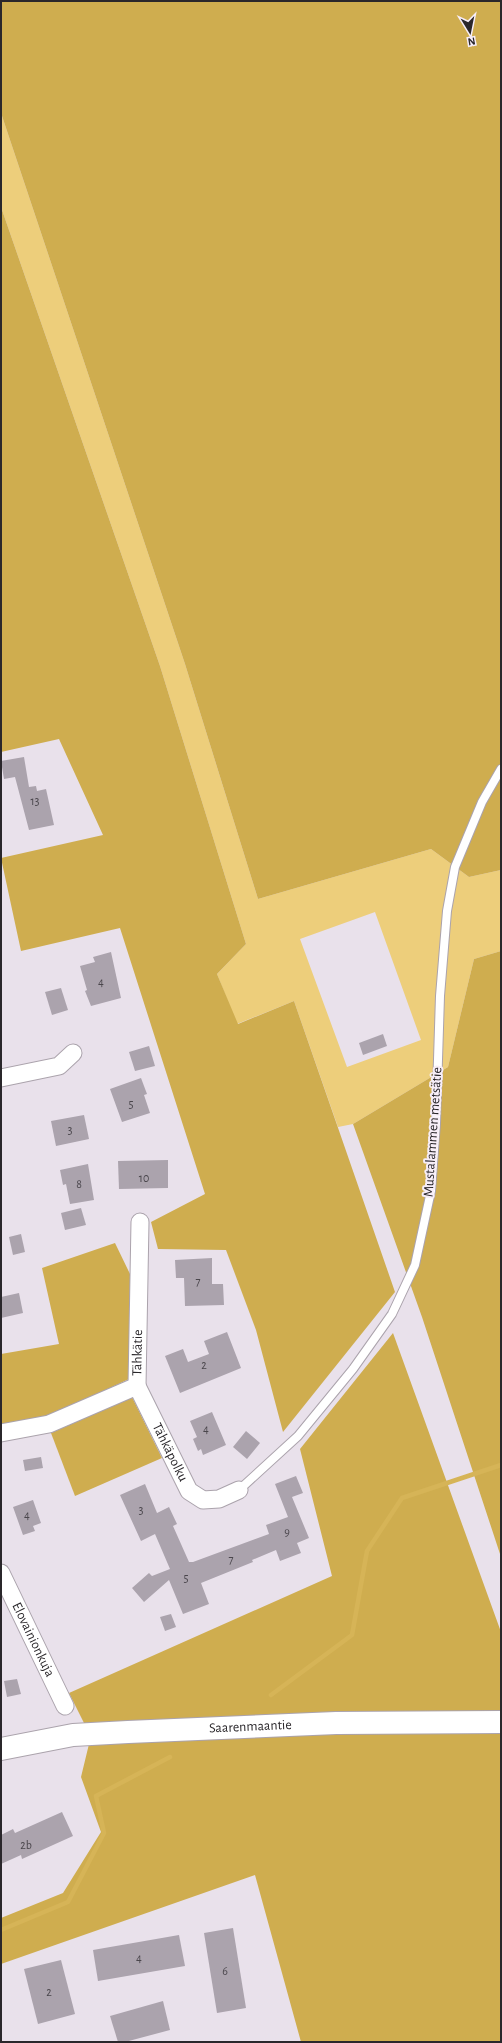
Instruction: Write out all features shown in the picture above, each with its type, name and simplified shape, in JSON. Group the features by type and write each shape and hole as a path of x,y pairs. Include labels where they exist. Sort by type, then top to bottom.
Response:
{"street":[{"path":"1,1078 59,1066 73,1053"},
{"name":"Tähkätie","path":"1,1433 49,1424 137,1386 140,1222"},
{"name":"Tähkäpolku","path":"137,1386 189,1491 203,1500 219,1499 239,1490"},
{"name":"Elovainionkuja","path":"1,1573 65,1706"},
{"name":"Saarenmaantie","path":"1,1749 73,1735 128,1732 336,1723 501,1722"}],"lane":[{"name":"Mustalammen metsätie","path":"239,1490 298,1436 353,1369 392,1314 415,1265 431,1191 436,1123 440,996 447,910 455,866 482,802 501,770"}],"shaded area":[{"path":"1,1 501,1 501,870 469,877 431,849 258,899 185,664 1,113"},
{"path":"1,113 185,664 258,899 431,849 469,877 501,870 501,951 474,959 448,1067 353,1124 338,1127 294,1001 237,1024 217,974 246,944 160,666 1,207","holes":["375,912 421,1040 347,1067 300,939"]},
{"path":"1,207 160,666 246,944 217,974 238,1024 294,1001 395,1292 283,1432 256,1330 226,1250 158,1249 151,1222 205,1194 120,928 21,951 1,858 103,835 59,739 1,752"},
{"path":"501,951 501,1557 422,1317 353,1124 448,1067 474,959"},
{"path":"115,1243 130,1274 129,1379 46,1418 1,1426 1,1354 59,1344 42,1268"},
{"path":"393,1333 501,1632 501,1713 338,1712 84,1723 69,1693 332,1576 300,1449"},
{"path":"132,1397 162,1458 75,1496 51,1433"},
{"path":"333,1731 501,1732 501,2042 301,2042 255,1875 1,1964 1,1918 63,1893 101,1832 81,1777 89,1744"}],"building":[{"path":"24,757 29,787 36,786 37,791 46,789 54,825 29,830 15,777 4,779 1,761"},
{"path":"111,952 121,998 91,1006 85,991 87,990 80,966 95,962 93,957"},
{"path":"61,988 68,1010 52,1015 45,992"},
{"path":"383,1034 387,1046 363,1055 359,1043"},
{"path":"149,1046 155,1066 135,1071 129,1052"},
{"path":"141,1078 147,1094 144,1095 150,1113 122,1122 110,1089"},
{"path":"84,1115 89,1139 56,1146 51,1121"},
{"path":"168,1160 168,1188 119,1189 118,1161"},
{"path":"88,1164 94,1200 70,1204 66,1184 63,1185 60,1170"},
{"path":"81,1208 86,1225 65,1230 61,1213"},
{"path":"21,1234 25,1252 13,1255 9,1237"},
{"path":"212,1258 212,1284 223,1284 224,1305 185,1306 184,1278 176,1278 175,1260"},
{"path":"19,1293 23,1313 1,1318 1,1297"},
{"path":"227,1332 241,1368 180,1393 165,1356 183,1349 188,1362 209,1354 204,1341"},
{"path":"212,1412 226,1445 203,1455 201,1449 198,1451 193,1439 197,1437 190,1421"},
{"path":"246,1431 260,1443 247,1459 233,1447"},
{"path":"41,1457 43,1468 25,1471 23,1460"},
{"path":"296,1476 303,1493 292,1497 309,1538 297,1543 301,1553 280,1561 276,1550 252,1560 253,1562 201,1583 209,1604 183,1614 169,1580 144,1602 132,1588 149,1573 152,1576 170,1569 155,1534 141,1541 120,1495 145,1484 157,1513 169,1507 177,1524 173,1526 189,1562 193,1562 269,1534 266,1525 288,1517 275,1484"},
{"path":"33,1500 41,1523 33,1526 35,1531 23,1535 13,1507"},
{"path":"171,1614 176,1627 165,1631 160,1617"},
{"path":"17,1679 21,1694 7,1697 4,1681"},
{"path":"62,1812 73,1836 22,1859 21,1855 1,1864 1,1835 13,1829 15,1833"},
{"path":"233,1928 246,2008 217,2013 204,1933"},
{"path":"179,1935 185,1966 98,1981 93,1950"},
{"path":"61,1960 75,2014 38,2024 24,1969"},
{"path":"163,2001 170,2030 125,2042 118,2042 110,2016"}],"waterway":[{"path":"271,1695 352,1635 367,1551 402,1498 501,1465"},
{"path":"1,1930 68,1902 104,1833 96,1796 170,1757"}]}
